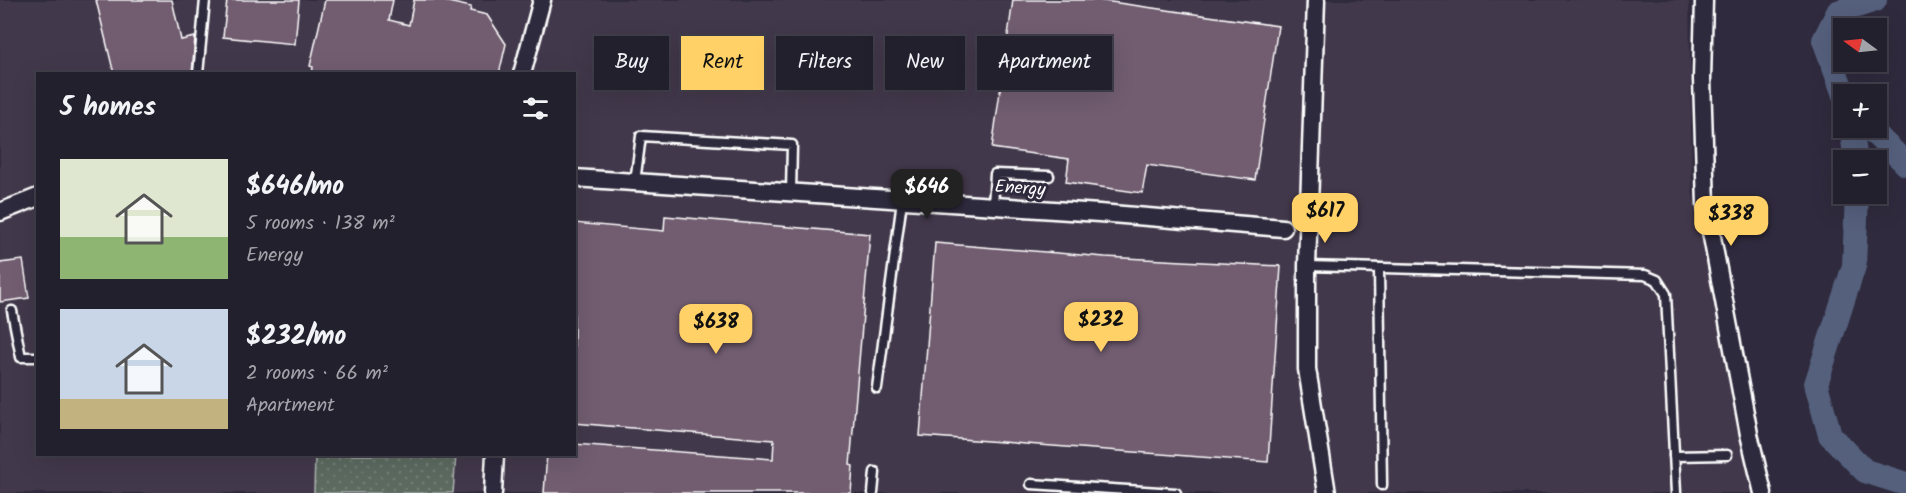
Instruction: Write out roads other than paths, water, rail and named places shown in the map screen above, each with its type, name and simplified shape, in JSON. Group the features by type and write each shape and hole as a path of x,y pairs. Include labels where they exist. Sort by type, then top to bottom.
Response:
{"street":[{"path":"523,72 542,0"},
{"path":"1316,0 1307,266 1307,369 1328,493"},
{"path":"1704,0 1702,79 1706,205 1762,493"},
{"name":"Energy","path":"576,178 1282,228"},
{"path":"0,212 36,198"},
{"path":"493,493 495,456"}],"lane":[{"path":"198,72 205,0"},
{"path":"635,182 641,135 769,144 792,146 791,193"},
{"path":"993,207 995,174 1049,176"},
{"path":"877,388 902,201"},
{"path":"1307,266 1645,274 1657,280 1666,294 1676,493"},
{"path":"1379,268 1382,485"},
{"path":"12,311 21,357 36,357"},
{"path":"1674,456 1727,455"},
{"path":"873,493 875,472"},
{"path":"1030,484 1176,493"}],"waterway":[{"path":"1840,84 1824,40 1838,12 1875,0"},
{"path":"1853,138 1854,150"},
{"path":"1879,138 1906,164"},
{"path":"1857,204 1854,266 1816,384 1830,435 1865,471 1906,484"}]}
